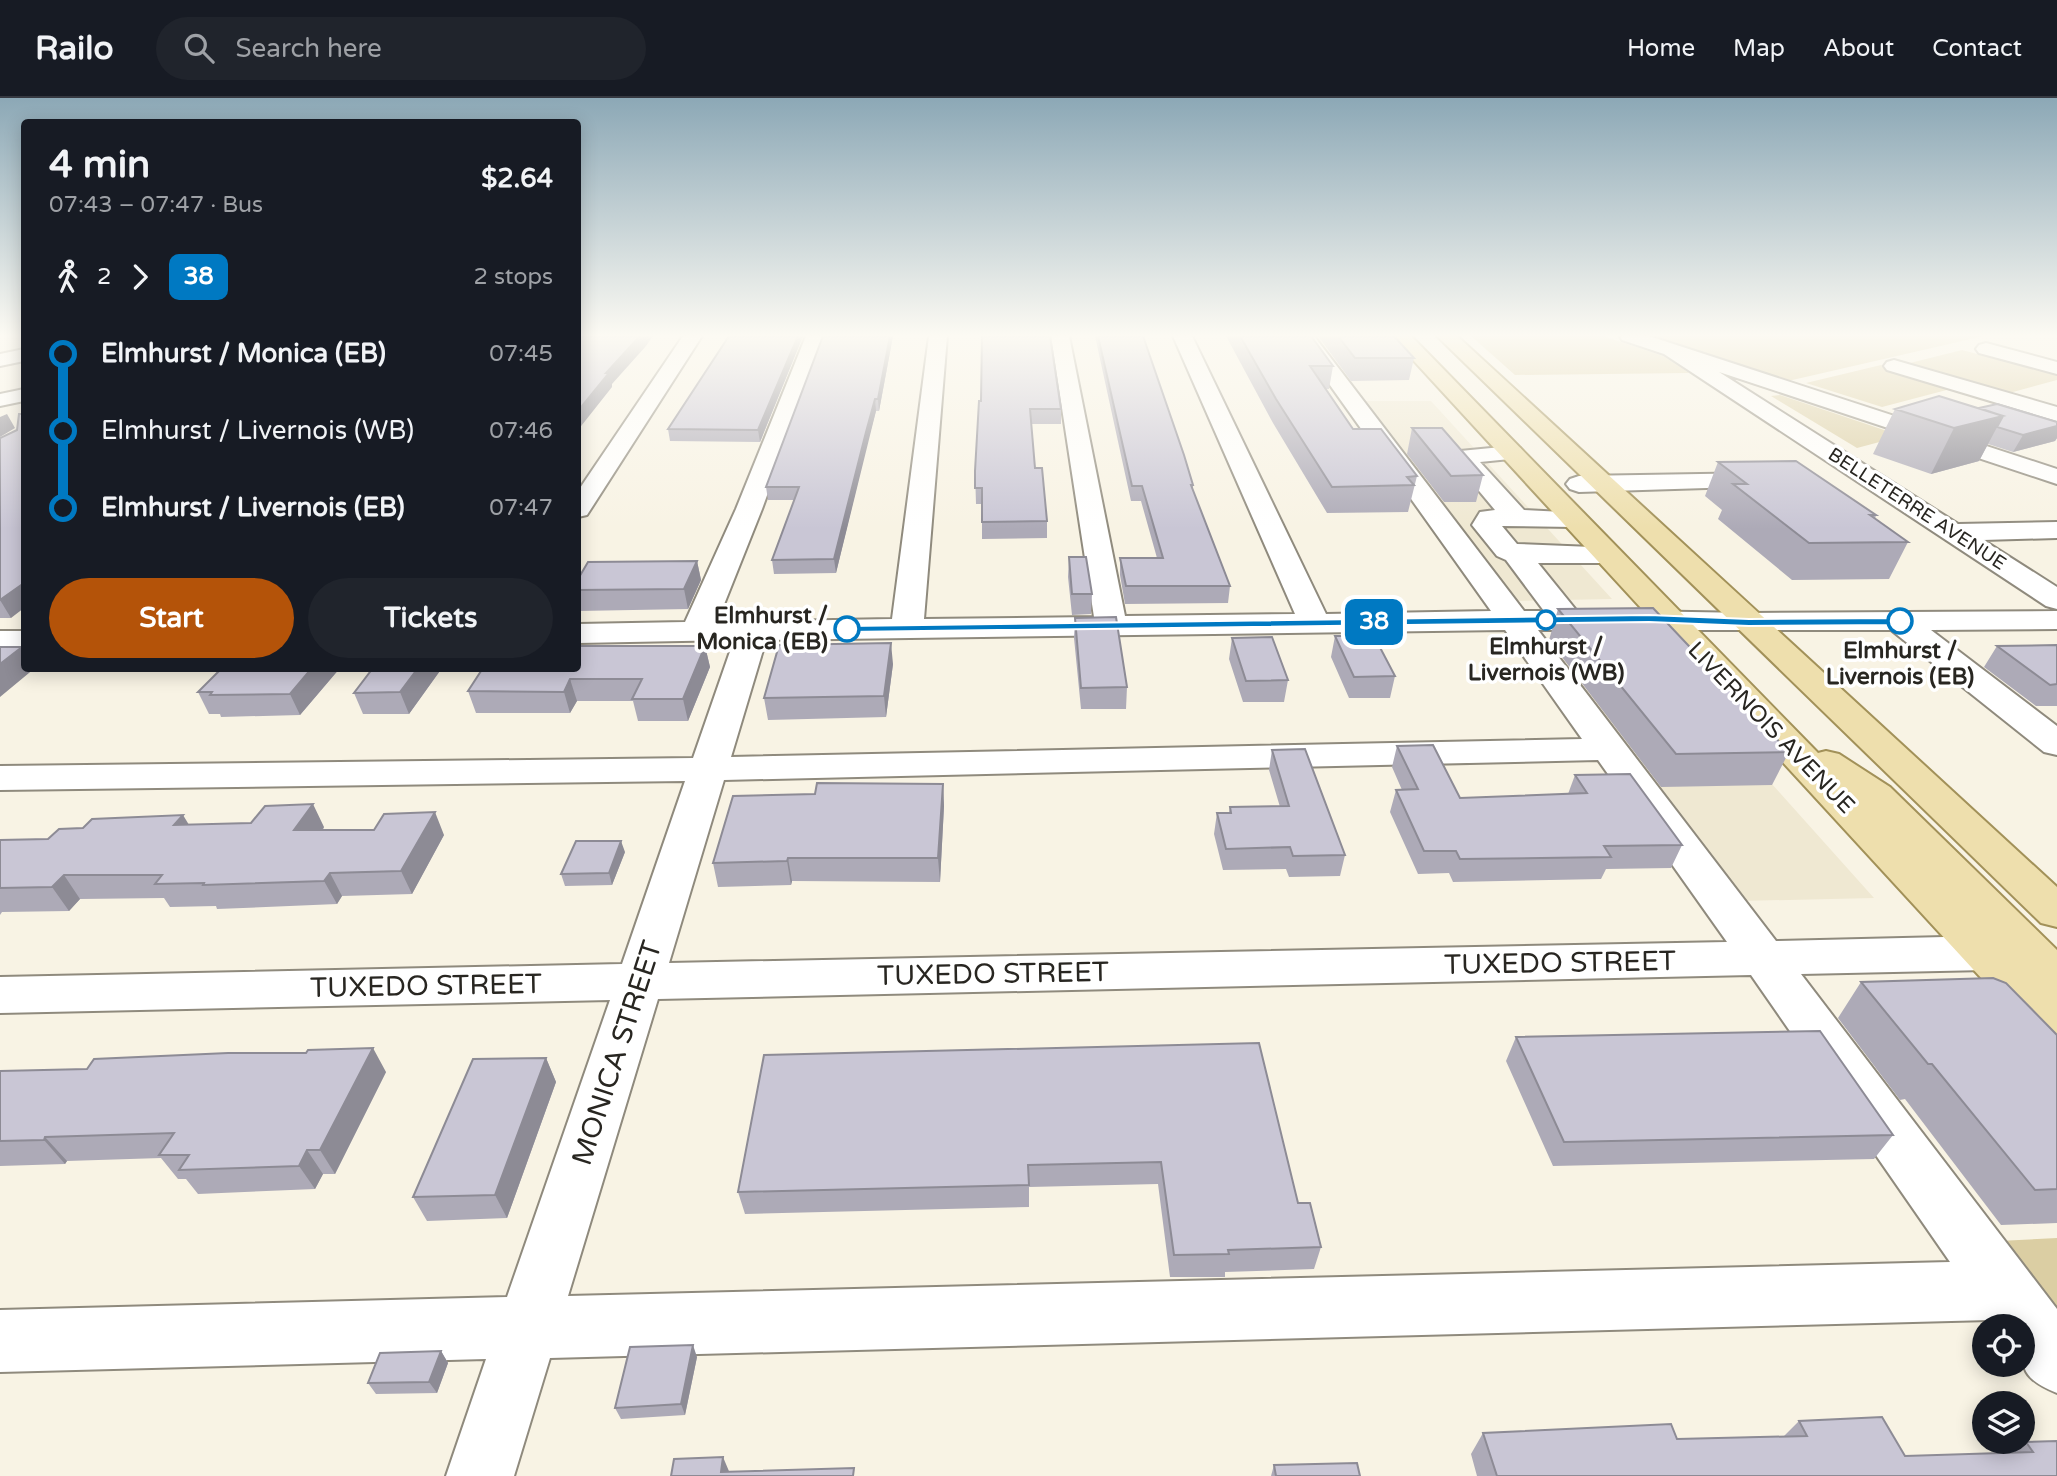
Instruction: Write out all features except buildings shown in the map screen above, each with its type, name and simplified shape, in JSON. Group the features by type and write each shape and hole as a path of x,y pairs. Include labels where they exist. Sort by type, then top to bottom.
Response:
{"main road":[{"name":"LIVERNOIS AVENUE","path":"1461,400 2057,1028"},
{"path":"1509,400 1590,484"},
{"path":"1465,405 1490,405 1504,411 1590,484 1650,529 2057,912"},
{"path":"1761,717 1876,796 2057,979"}],"street":[{"path":"581,504 650,400"},
{"path":"698,631 791,400"},
{"path":"907,628 931,400"},
{"path":"1071,400 1111,625"},
{"path":"1212,400 1314,622"},
{"path":"1352,400 1764,958 2057,1361"},
{"name":"BELLETERRE AVENUE","path":"1748,400 2057,600"},
{"path":"1823,400 2057,477"},
{"path":"2010,400 2057,414"},
{"path":"1512,453 1469,456 1466,461 1516,518"},
{"path":"1829,480 1872,480"},
{"path":"1590,484 1780,481"},
{"path":"1574,519 1489,518 1486,525 1507,550 1516,554 1607,554"},
{"path":"1952,532 2057,530"},
{"path":"1516,554 1567,620"},
{"path":"581,633 1514,620 2057,621"},
{"path":"1900,621 2057,743"},
{"name":"MONICA STREET","path":"480,1476 753,630"},
{"path":"0,641 21,641"},
{"path":"0,778 708,769 1610,749"},
{"name":"TUXEDO STREET","path":"0,995 1986,953"},
{"path":"0,1341 2005,1290"}],"shaded area":[{"path":"1778,400 1796,400 1902,436 1857,448"},
{"path":"1861,400 1907,400 1882,407"},
{"path":"1364,401 1431,401 1612,599 1512,601"},
{"path":"1643,640 1874,898 1739,901 1543,641"},
{"path":"2057,1238 2057,1320 1999,1241"}],"bus line":[{"name":"38","path":"847,629 1649,619 1749,622 1900,621"}],"place":[{"name":"Elmhurst / Livernois (WB)","path":"1546,620"},
{"name":"Elmhurst / Livernois (EB)","path":"1900,621"},
{"name":"Elmhurst / Monica (EB)","path":"847,629"}]}
